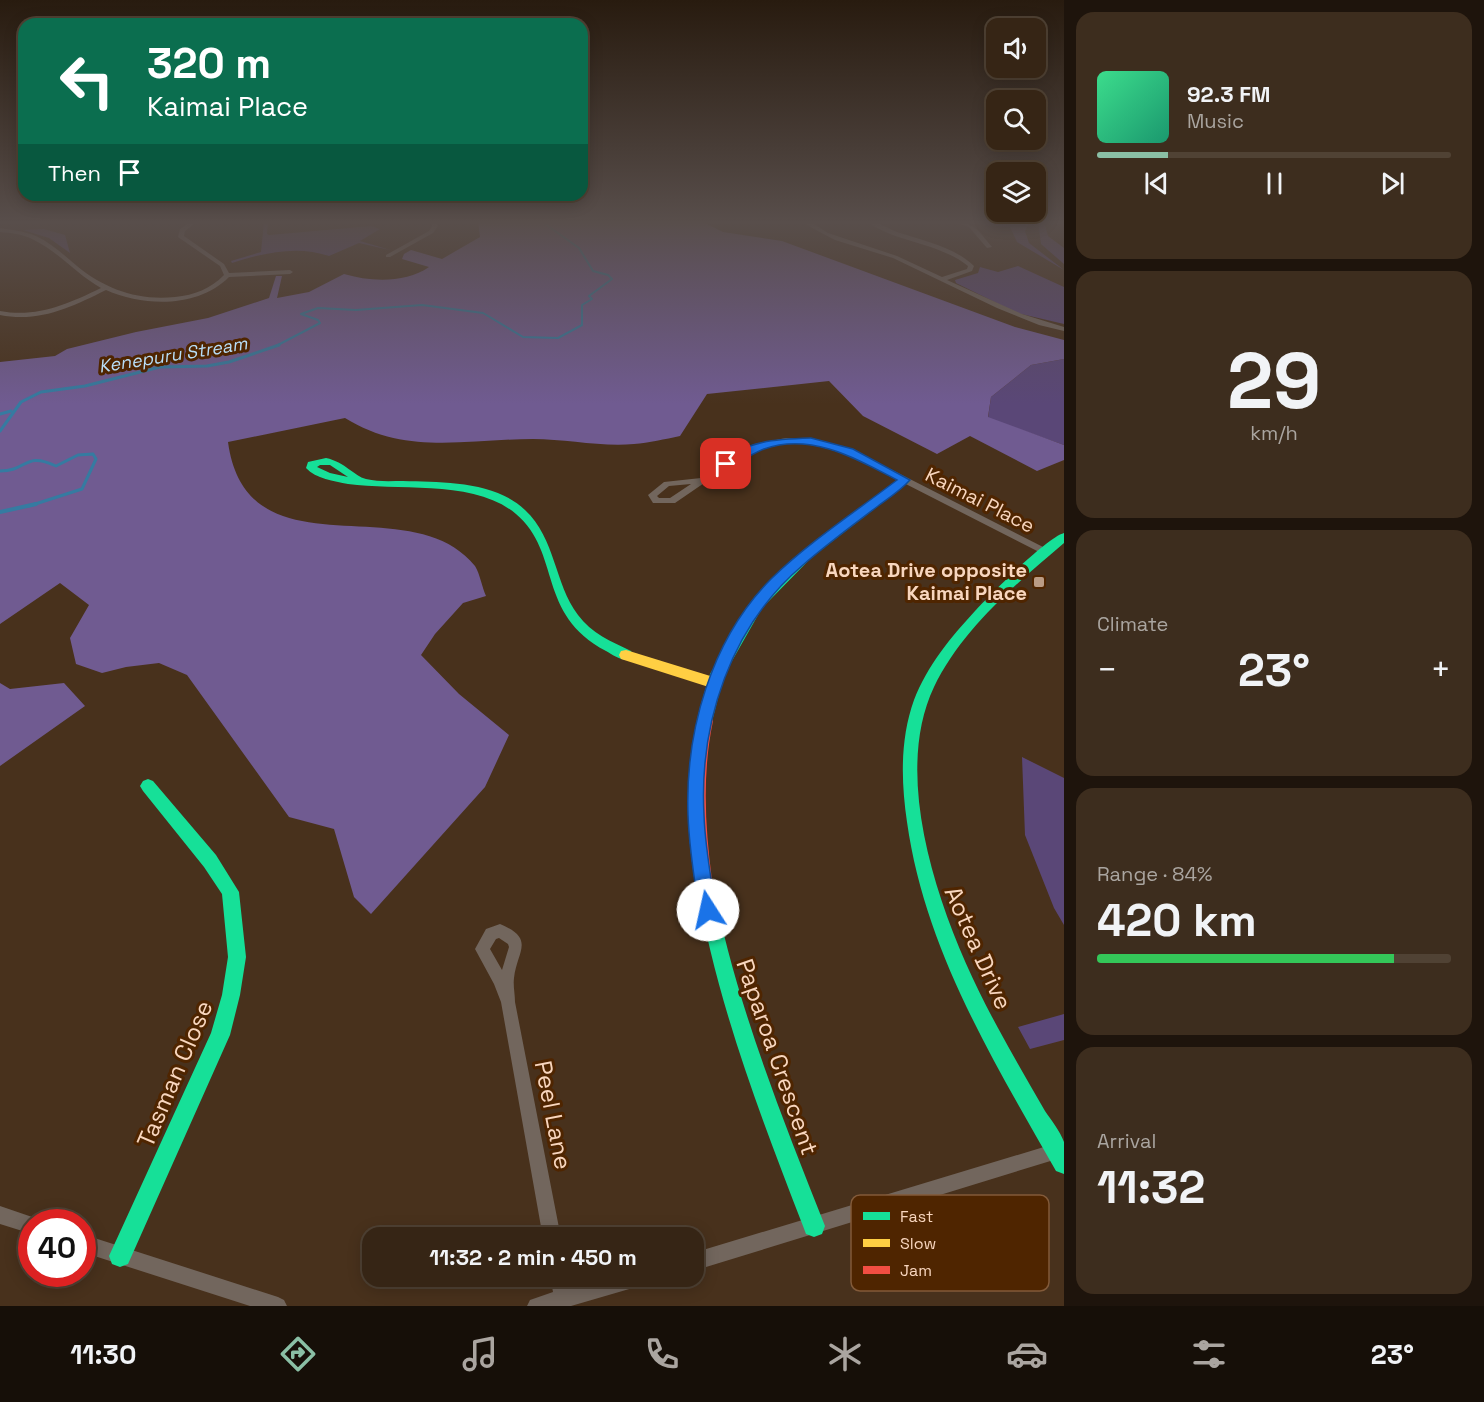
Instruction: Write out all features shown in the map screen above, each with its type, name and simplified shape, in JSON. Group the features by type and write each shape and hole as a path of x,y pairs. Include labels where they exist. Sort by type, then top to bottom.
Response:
{"street":[{"path":"98,282 106,288 150,299 177,299 213,288 220,282"},
{"path":"944,282 1010,313 1064,329"},
{"path":"0,313 18,316 50,312 106,288"},
{"name":"Kaimai Place","path":"702,480 667,484 652,495 656,501 672,501 759,446 773,442 796,440 838,447 1046,552"},
{"name":"Paparoa Crescent","path":"814,1226 734,1011 716,952 703,889 696,821 701,739 714,683 731,644 743,624 774,584 798,562 904,480"},
{"path":"361,482 469,489 499,497 525,513 542,536 561,595 570,613 581,626 612,649 714,683"},
{"name":"Aotea Drive","path":"1061,1157 980,1012 943,937 924,879 911,815 910,757 916,720 923,698 944,658 1046,552 1064,537"},
{"name":"Tasman Close","path":"120,1256 220,1035 231,994 237,957 230,892 210,861 148,786"},
{"name":"Peel Lane","path":"508,1002 550,1227"},
{"path":"925,1195 1061,1157"},
{"path":"0,1215 18,1221"},
{"path":"704,1259 851,1216"},
{"path":"96,1247 278,1306"},
{"path":"562,1287 564,1300"},
{"path":"536,1306 607,1287"}],"shaded area":[{"path":"274,282 281,282 277,298 309,292 329,282 893,282 1015,327 1064,340 1064,359 1031,365 991,397 988,417 1064,445 1064,460 1037,471 970,436 937,454 863,416 829,381 707,394 680,436 622,445 533,439 437,443 414,441 368,430 345,418 228,442 241,483 265,508 297,520 412,532 447,543 475,566 486,596 463,603 435,634 421,655 459,694 509,735 485,787 371,914 354,897 334,829 289,817 187,675 159,663 102,673 76,664 70,638 89,605 60,583 0,624 0,362 55,356 67,349 208,318 269,298"},
{"path":"1053,282 1064,287 1064,324 1017,313 956,283"},
{"path":"1064,359 1064,445 988,418 991,397 1031,365"},
{"path":"0,683 10,689 64,683 85,706 0,766"},
{"path":"1022,757 1064,778 1064,925 1054,908 1025,835"},
{"path":"1064,1014 1064,1040 1030,1049 1018,1027"}],"waterway":[{"name":"Kenepuru Stream","path":"276,346 320,323 318,320 301,314 318,308 356,310 422,305 483,313 523,337 558,338 582,325 582,305 592,299 589,296 608,282"},
{"name":"Kenepuru Stream","path":"0,431 21,402 41,392 85,386 160,367 207,366 229,362 279,345"},
{"path":"0,414 11,411"},
{"name":"Kenepuru Stream","path":"0,471 38,460 56,466 78,455 93,454 96,459 82,489 34,505"},
{"name":"Kenepuru Stream","path":"0,512 34,505"},
{"name":"Kenepuru Stream","path":"29,506 34,505"}],"traffic: fast":[{"path":"361,482 355,477 350,473 333,463 326,461 312,464 311,468 326,476 354,481 374,483 462,488 502,500 519,510 539,534 560,592 574,619 591,635 626,655"},
{"path":"706,721 717,674 757,605 808,554 905,480"},
{"path":"1064,537 988,606 952,646 938,667 927,687 917,715 910,773 919,851 948,945 991,1034 1064,1163"},
{"path":"120,1256 220,1035 231,995 237,957 230,892 210,861 148,786"},
{"path":"704,880 722,969 735,1013 749,1056 814,1226"}],"traffic: slow":[{"path":"626,655 715,683"}],"traffic: jam":[{"path":"704,880 697,800 699,760 706,721"}],"place":[{"name":"Aotea Drive opposite Kaimai Place","path":"1039,582"}],"route":[{"path":"708,910 698,849 696,812 701,739 714,683 731,644 755,607 774,584 798,562 904,480 850,452 811,441 773,442 746,452 726,464"}]}
